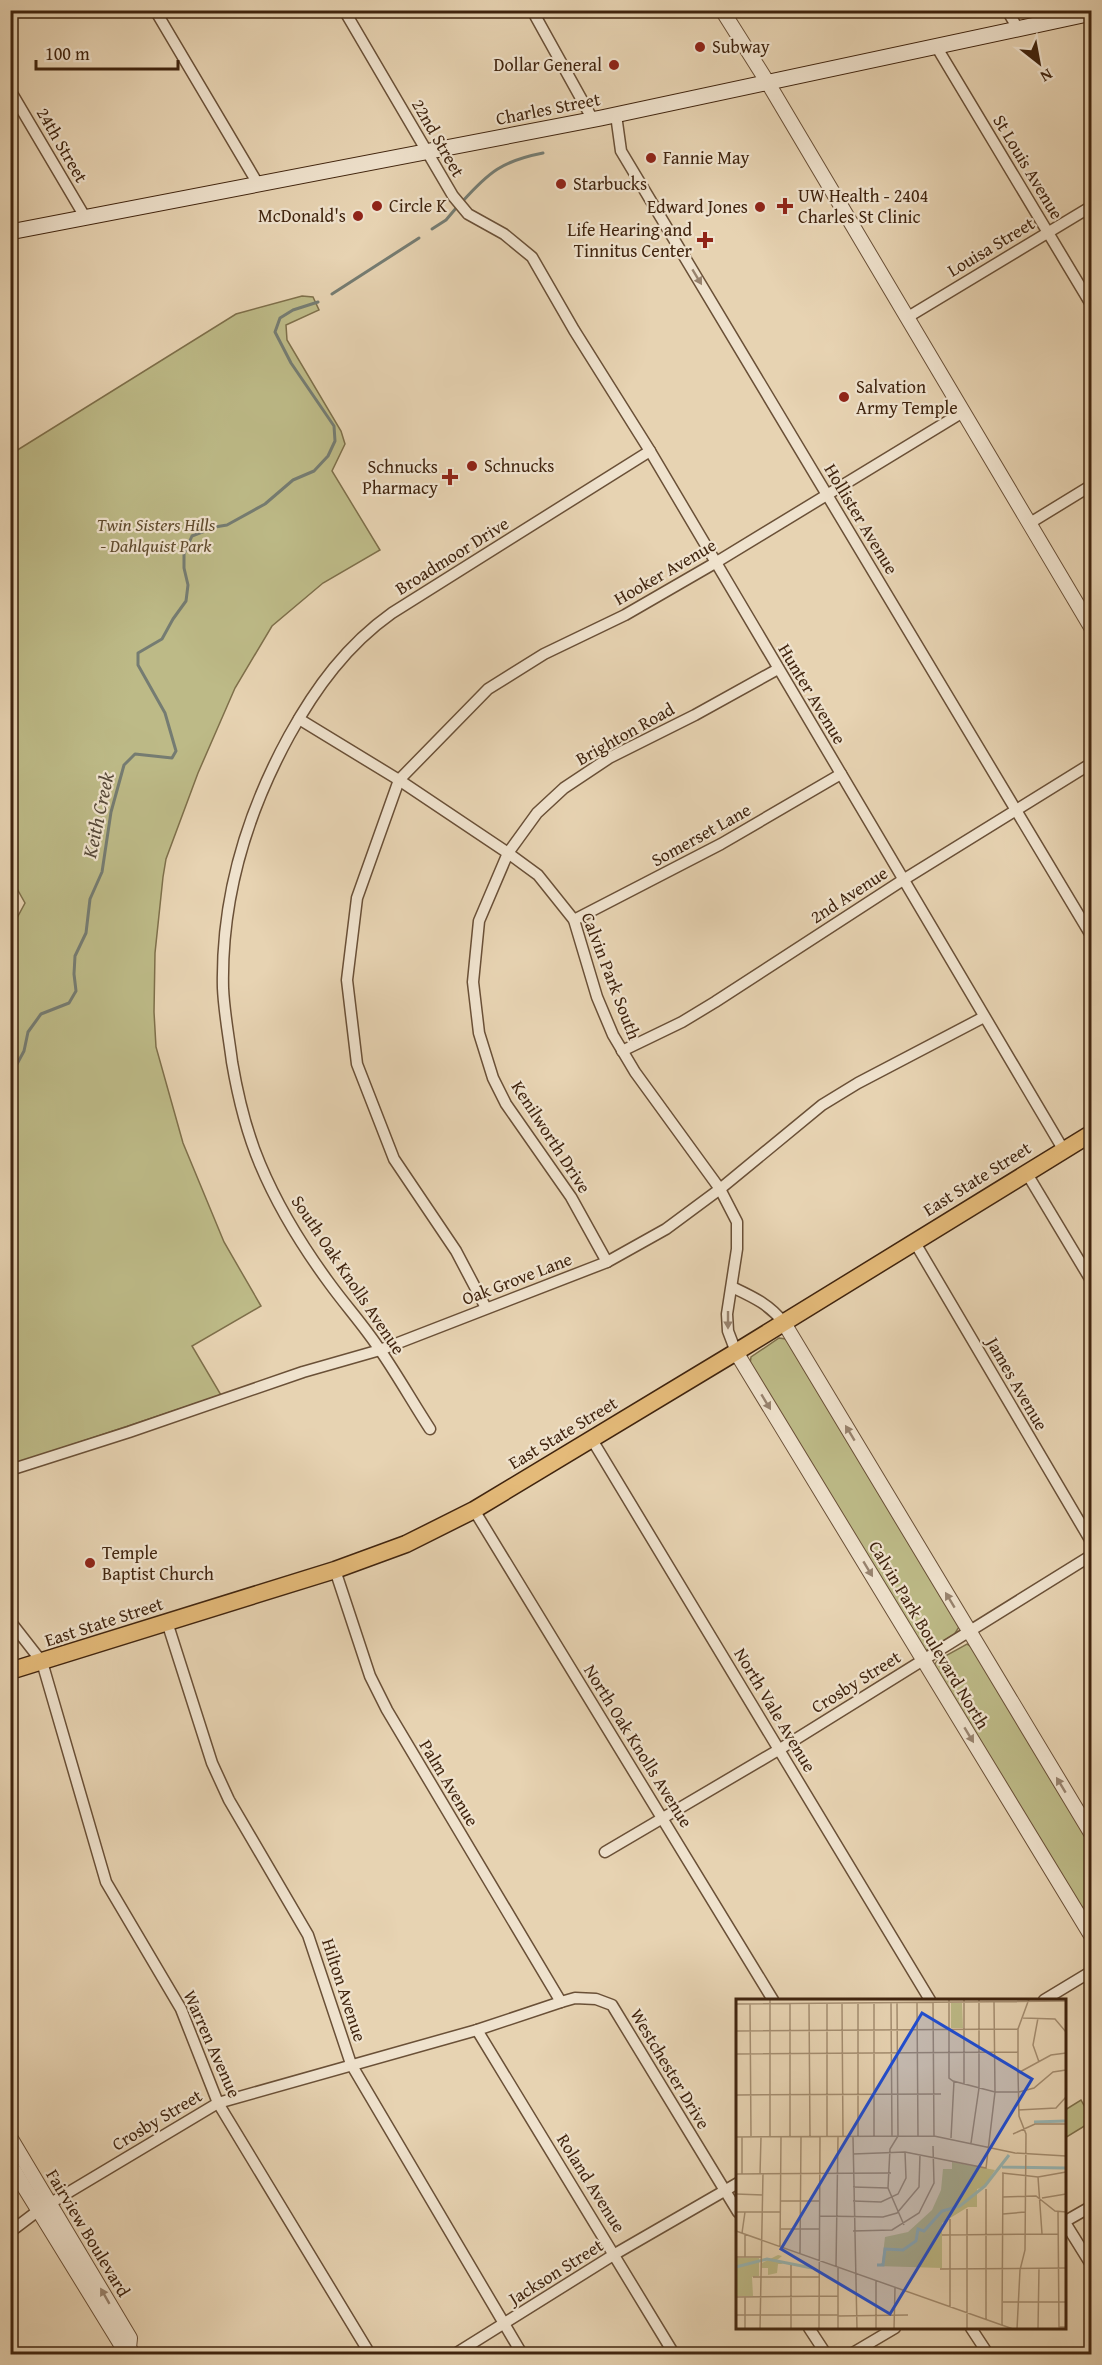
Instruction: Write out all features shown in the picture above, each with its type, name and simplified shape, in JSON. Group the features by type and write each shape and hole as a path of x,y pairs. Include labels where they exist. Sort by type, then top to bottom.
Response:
{"main road":[{"name":"Charles Street","path":"10,232 593,120 1092,13"},
{"name":"East State Street","path":"10,1671 335,1570 406,1544 474,1510 784,1323 1092,1132"}],"street":[{"path":"154,10 258,184"},
{"name":"22nd Street","path":"344,10 453,196 468,214 504,234 532,256"},
{"path":"532,10 593,120"},
{"path":"723,10 1092,629"},
{"path":"1007,10 1018,29"},
{"name":"St Louis Avenue","path":"936,46 1092,306"},
{"name":"24th Street","path":"10,90 85,217"},
{"name":"Hollister Avenue","path":"616,115 621,151 1092,937"},
{"name":"Louisa Street","path":"908,317 1092,206"},
{"name":"Hunter Avenue","path":"532,256 1063,1149"},
{"name":"Hooker Avenue","path":"399,780 488,689 544,654 625,615 715,563 963,412"},
{"name":"Broadmoor Drive","path":"299,719 339,660 367,631 650,451"},
{"path":"1030,523 1092,484"},
{"name":"Brighton Road","path":"508,853 537,813 564,788 609,758 695,715 778,669"},
{"name":"Calvin Park South","path":"299,719 399,780 508,853 538,875 574,920 597,998 622,1051 720,1189 736,1222 737,1249 727,1314 728,1331 736,1352"},
{"name":"South Oak Knolls Avenue","path":"299,719 273,766 252,814 235,873 225,933 223,989 240,1108 260,1163 287,1221 330,1284 380,1350 430,1429"},
{"name":"2nd Avenue","path":"622,1051 682,1022 715,1002 903,880 1092,763"},
{"name":"Somerset Lane","path":"574,920 721,844 841,774"},
{"path":"399,780 357,898 347,980 357,1064 394,1159 456,1251 486,1308"},
{"name":"Kenilworth Drive","path":"508,853 479,921 473,982 479,1034 493,1078 506,1104 571,1197 607,1262"},
{"name":"Oak Grove Lane","path":"10,1470 303,1372 380,1350 607,1262 666,1228 720,1189 822,1105 858,1083 927,1049 984,1017"},
{"path":"1026,1172 1092,1282"},
{"name":"James Avenue","path":"914,1241 1092,1543"},
{"path":"732,1287 763,1302 773,1309 784,1323"},
{"name":"Calvin Park Boulevard North","path":"784,1323 1092,1835"},
{"name":"Calvin Park Boulevard North","path":"736,1352 1092,1937"},
{"name":"North Vale Avenue","path":"591,1438 929,1999"},
{"name":"North Oak Knolls Avenue","path":"474,1510 772,1999"},
{"name":"Crosby Street","path":"605,1852 780,1749 1092,1556"},
{"name":"Palm Avenue","path":"335,1570 370,1676 387,1710 561,2002"},
{"path":"10,1621 42,1662"},
{"name":"Hilton Avenue","path":"167,1622 212,1763 229,1800 308,1935 351,2064 522,2355"},
{"name":"Warren Avenue","path":"42,1662 106,1882 181,2009 218,2103 370,2355"},
{"path":"1047,1999 1092,1971"},
{"name":"Crosby Street","path":"10,2232 45,2207 218,2103 477,2030 575,1998 596,1999 612,2005"},
{"name":"Westchester Drive","path":"612,2005 736,2209"},
{"name":"Roland Avenue","path":"477,2030 615,2254 674,2355"},
{"name":"Fairview Boulevard","path":"10,2137 45,2207 127,2352"},
{"name":"Fairview Boulevard","path":"10,2164 45,2207"},
{"name":"Jackson Street","path":"455,2355 615,2254 736,2184"},
{"path":"1066,2220 1092,2206"},
{"path":"1066,2223 1092,2266"},
{"path":"810,2329 826,2355"},
{"path":"851,2355 893,2329"},
{"path":"972,2329 988,2355"}],"green space":[{"name":"Twin Sisters Hills - Dahlquist Park","path":"302,296 313,297 319,310 286,325 287,340 341,431 345,444 332,471 380,550 323,583 272,626 235,688 198,773 166,859 155,953 156,1047 183,1143 224,1242 261,1306 192,1346 221,1395 11,1465 10,931 25,903 11,878 11,454 236,314"},
{"path":"779,1338 786,1339 959,1627 954,1635 928,1650 924,1650 750,1364 751,1357"},
{"path":"967,1644 974,1648 1091,1845 1091,1931 934,1665 938,1660"},
{"path":"1081,2100 1091,2122 1066,2137 1066,2109"}],"waterway":[{"name":"Keith Creek","path":"462,202 497,169 517,160 543,153"},
{"name":"Keith Creek","path":"432,229 446,220 457,207"},
{"name":"Keith Creek","path":"332,294 419,238"},
{"name":"Keith Creek","path":"10,1066 17,1064 24,1051 28,1032 41,1014 69,1003 76,991 75,956 86,933 90,899 102,872 111,812 124,765 135,754 172,758 176,751 165,713 138,665 138,653 162,639 186,601 188,585 184,554 192,536 227,525 265,504 293,480 314,471 328,456 335,441 334,426 291,363 275,332 280,318 293,310 318,302"}],"place":[{"name":"Subway","path":"700,47"},
{"name":"Dollar General","path":"614,65"},
{"name":"Fannie May","path":"651,158"},
{"name":"Starbucks","path":"561,184"},
{"name":"Circle K","path":"377,206"},
{"name":"UW Health - 2404 Charles St Clinic","path":"785,206"},
{"name":"Edward Jones","path":"760,207"},
{"name":"McDonald's","path":"358,216"},
{"name":"Life Hearing and Tinnitus Center","path":"705,240"},
{"name":"Salvation Army Temple","path":"844,397"},
{"name":"Schnucks","path":"472,466"},
{"name":"Schnucks Pharmacy","path":"450,477"},
{"name":"Temple Baptist Church","path":"90,1563"}]}
